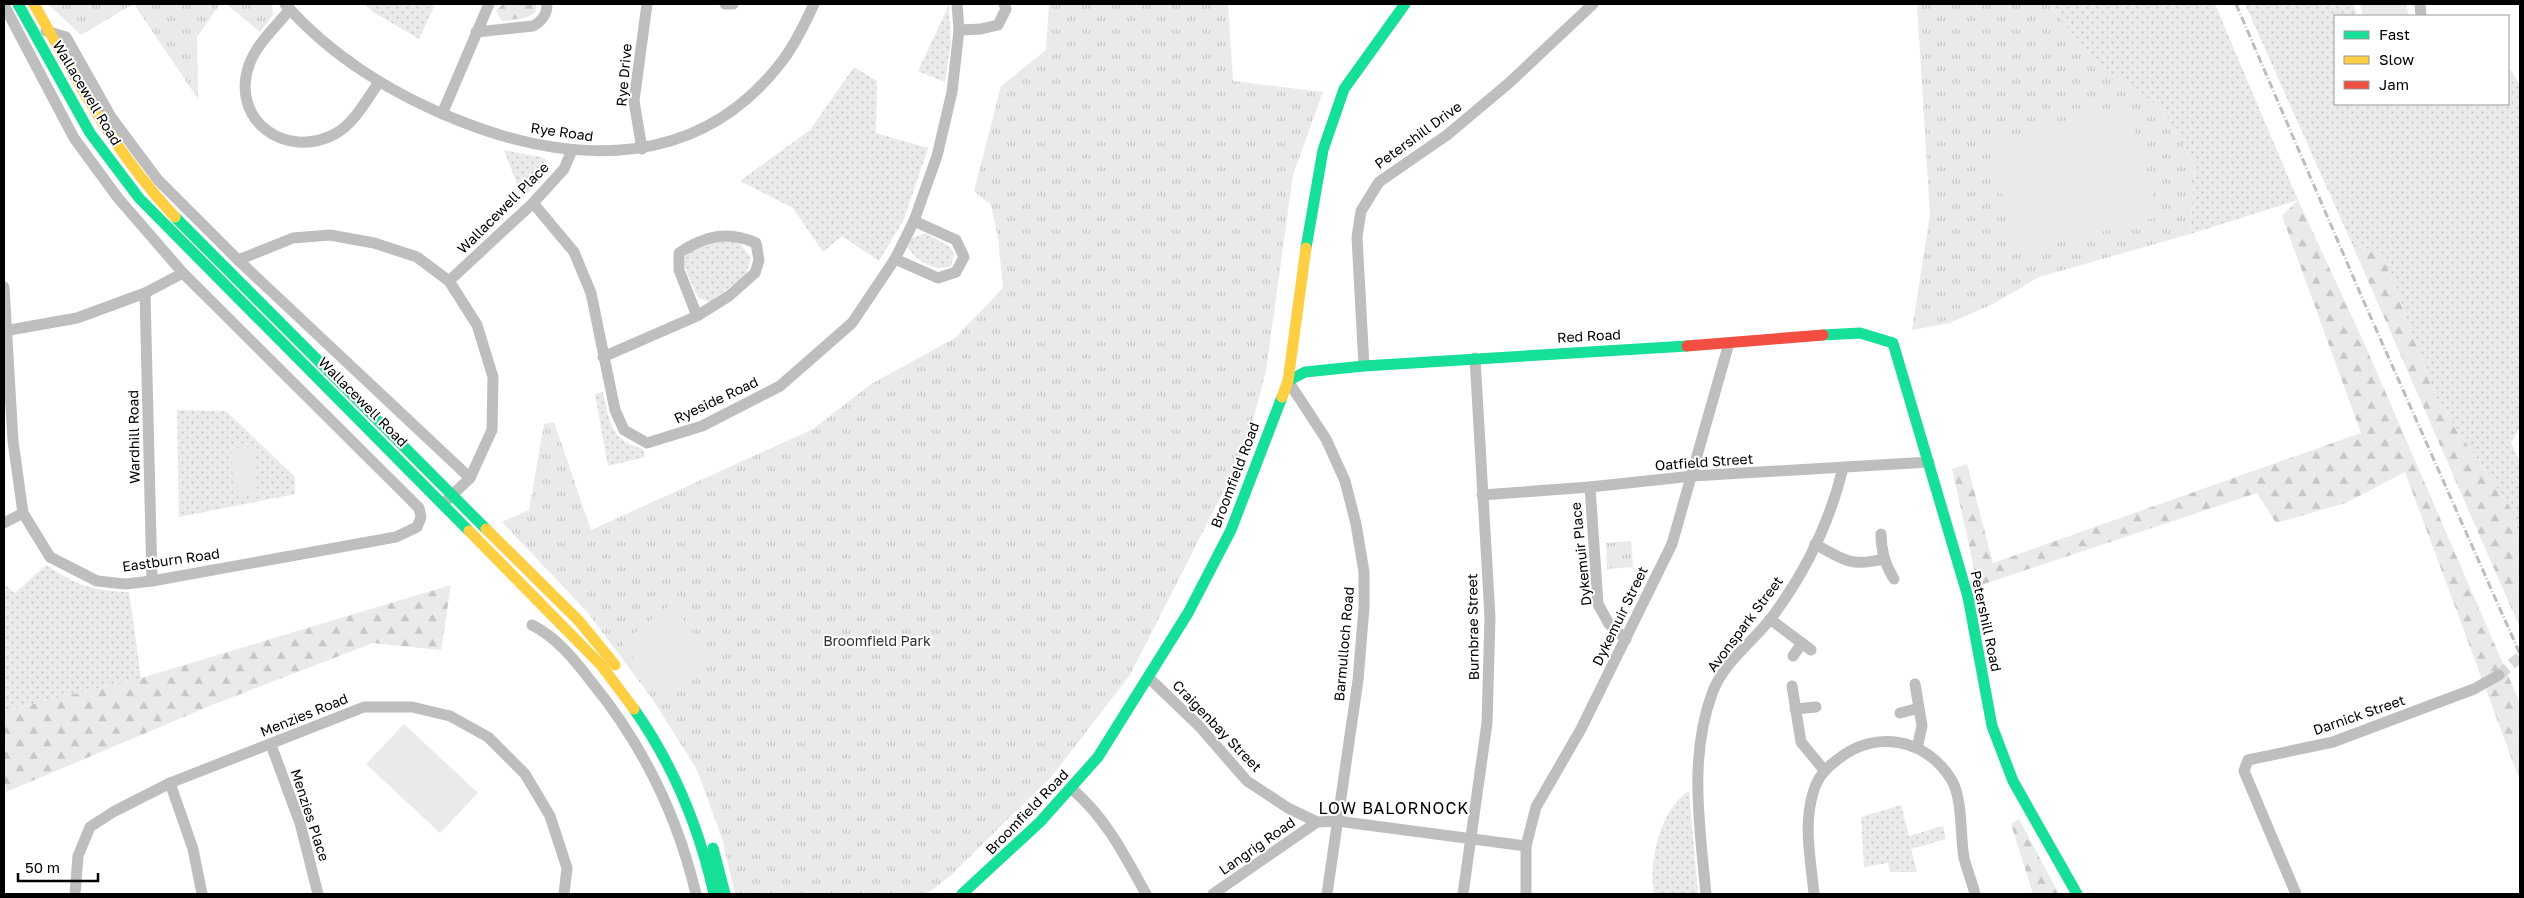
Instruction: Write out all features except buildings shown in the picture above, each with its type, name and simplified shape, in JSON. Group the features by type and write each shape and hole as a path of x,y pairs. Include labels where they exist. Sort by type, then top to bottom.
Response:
{"street":[{"name":"Wallacewell Road","path":"18,4 90,133 139,198 601,665 627,696 654,738 686,780 714,894"},
{"name":"Wallacewell Road","path":"34,4 102,125 145,185 221,265 579,621 625,677"},
{"path":"442,114 489,4"},
{"path":"476,32 532,26 540,22 545,15 547,4"},
{"name":"Rye Drive","path":"642,149 634,101 647,4"},
{"path":"726,4 733,4"},
{"name":"Rye Road","path":"288,7 338,53 379,82 442,114 487,132 529,143 572,150 618,152 642,149 689,134 712,122 751,94 783,60 797,38 814,4"},
{"name":"Ryeside Road","path":"533,204 574,252 592,294 615,410 624,430 647,443 702,426 780,386 852,322 895,259 914,221 937,156 952,92 959,30 957,4"},
{"path":"959,30 998,26 1006,9 1004,4"},
{"name":"Broomfield Road","path":"962,894 997,864 1072,788 1098,757 1188,613 1231,530 1288,381 1306,243 1323,150 1344,89 1405,4"},
{"name":"Petershill Drive","path":"1364,366 1357,238 1361,211 1379,182 1436,140 1448,135 1509,83 1592,4"},
{"path":"4,5 74,138 118,198 183,273 309,400 333,376"},
{"path":"288,7 249,64 246,80 246,97 250,110 264,129 289,142 309,143 324,139 337,133 352,120 379,82"},
{"name":"Wallacewell Road","path":"35,34 49,30 66,37 111,117 158,180 238,260 470,478"},
{"name":"Wallacewell Place","path":"450,282 533,204 564,169 572,150"},
{"path":"895,259 938,278 956,272 964,257 956,240 914,221"},
{"path":"603,357 697,316 729,296 755,273 759,260 756,243 741,236 720,234 693,244 679,253 679,270 697,316"},
{"path":"238,260 292,238 330,235 374,243 417,257 450,282 478,325 493,377 492,430 470,478 442,504"},
{"path":"6,331 77,318 146,293 183,273"},
{"name":"Eastburn Road","path":"4,287 13,442 23,514 50,557 97,582 125,584 152,581 396,537 417,527 421,518 419,508 309,400"},
{"name":"Wardhill Road","path":"146,293 152,581"},
{"name":"Red Road","path":"1288,381 1305,372 1364,366 1860,333 1893,342"},
{"name":"Petershill Road","path":"1893,342 1968,597 1992,726 2013,782 2077,894"},
{"name":"Dykemuir Street","path":"1526,894 1526,846 1536,807 1581,729 1672,544 1693,476 1729,343"},
{"name":"Burnbrae Street","path":"1463,894 1487,724 1490,617 1475,358"},
{"name":"Barmulloch Road","path":"1288,381 1326,439 1345,481 1356,524 1364,572 1364,608 1358,680 1327,894"},
{"name":"Oatfield Street","path":"1482,495 1590,487 1693,476 1929,462"},
{"name":"Avonspark Street","path":"1706,894 1697,784 1703,729 1714,690 1738,652 1770,619 1791,591 1815,544 1835,498 1843,468"},
{"name":"Dykemuir Place","path":"1590,487 1598,604 1609,624 1626,639"},
{"path":"4,523 23,514"},
{"path":"1881,534 1881,548 1884,559 1894,579"},
{"path":"1815,544 1850,562 1862,563 1884,559"},
{"path":"1770,619 1807,647 1793,656"},
{"path":"532,625 545,632 577,664 611,705 644,756 663,793 689,865 696,894"},
{"name":"Darnick Street","path":"2296,894 2244,771 2248,760 2333,742 2474,689 2499,675"},
{"name":"Craigenbay Street","path":"1149,678 1199,726 1247,780 1288,808 1317,822 1337,821 1526,846"},
{"path":"1915,684 1922,726 1917,748"},
{"path":"1792,686 1801,742 1824,770"},
{"path":"645,704 659,725"},
{"name":"Menzies Road","path":"75,894 78,856 90,827 113,812 170,783 364,708 412,707 450,716 488,737 525,774 553,825 567,868 564,894"},
{"path":"1795,709 1816,707"},
{"path":"1900,713 1919,708"},
{"name":"Wallacewell Road","path":"668,740 707,826 726,894"},
{"path":"1814,894 1807,819 1813,791 1824,770 1848,751 1871,742 1889,742 1917,748 1936,759 1953,782 1960,814 1964,858 1975,894"},
{"name":"Menzies Place","path":"271,745 300,823 318,894"},
{"path":"663,793 686,780"},
{"path":"170,783 193,849 202,894"},
{"path":"1072,788 1091,804 1110,829 1146,894"},
{"name":"Langrig Road","path":"1214,894 1317,822"}],"green space":[{"path":"48,4 133,4 81,35"},
{"path":"134,4 220,4 197,37 198,99"},
{"path":"226,4 272,4 273,15 260,32"},
{"path":"364,4 435,4 419,39 373,12"},
{"path":"503,4 537,4 535,13 525,18 502,21 496,11"},
{"name":"Broomfield Park","path":"1049,4 1228,4 1233,81 1323,92 1293,175 1266,371 1246,447 1130,675 1052,776 950,876 927,894 735,894 722,838 697,770 653,700 588,613 502,522 529,510 544,424 554,422 591,530 813,429 871,384 955,338 1003,288 998,238 991,205 974,191 1001,86 1046,50"},
{"path":"1917,4 2048,4 2095,61 2163,110 2195,165 2190,234 2039,277 1995,303 1950,323 1912,330 1930,214"},
{"path":"2048,4 2215,4 2298,200 2190,234 2195,165 2163,110 2095,61"},
{"path":"2245,4 2353,4 2358,15 2334,15 2334,105 2509,105 2509,68 2520,85 2520,427 2511,443 2520,462 2520,538 2512,510 2438,402 2383,256 2352,244"},
{"path":"2360,4 2406,4 2409,15 2363,15"},
{"path":"949,5 951,42 945,82 918,71"},
{"path":"854,67 877,81 876,133 928,148 904,219 879,261 842,236 823,252 793,208 740,181 810,130"},
{"path":"2129,106 2158,217 2017,254 1988,142"},
{"path":"504,150 545,158 548,169 523,199"},
{"path":"2298,200 2365,345 2520,703 2520,781 2405,472 2346,503 2276,523 2257,493 1978,586 1952,469 1967,464 1993,563 2361,433 2282,216"},
{"path":"926,233 950,247 954,255 951,266 945,268 933,267 917,258 908,248 910,239"},
{"path":"725,240 740,243 751,258 746,275 710,302 698,297 687,271 686,256 690,251 698,247"},
{"path":"2352,244 2383,256 2438,402 2512,510 2520,538 2520,628"},
{"path":"603,392 613,428 624,441 643,449 645,457 608,466 595,394"},
{"path":"177,410 226,411 295,477 295,494 179,517"},
{"path":"255,447 257,495 233,495 232,448"},
{"path":"1631,541 1633,567 1607,569 1606,543"},
{"path":"46,565 85,586 129,592 141,678 4,711 4,584 15,593"},
{"path":"451,585 441,650 373,643 212,705 6,792 4,775 4,711 141,678"},
{"path":"671,604 708,652 660,691 622,643"},
{"path":"404,724 478,793 440,833 366,764"},
{"path":"1689,791 1698,894 1654,894 1653,867 1658,838 1670,810"},
{"path":"1901,805 1909,836 1943,826 1946,839 1911,849 1917,872 1890,872 1888,863 1864,867 1861,817"},
{"path":"2019,819 2059,894 2033,894 2011,824"}],"tunnel":[{"path":"2499,675 2520,657"}],"railway":[{"path":"2236,4 2364,302 2520,654"}],"traffic: fast":[{"path":"18,4 90,133 139,198 469,531"},
{"path":"1306,248 1323,150 1344,89 1405,4"},
{"path":"175,217 486,529"},
{"path":"1823,335 1860,333 1893,343 1968,597 1992,726 2013,781 2077,894"},
{"path":"1288,381 1305,372 1364,366 1687,346"},
{"path":"962,894 1040,822 1098,757 1188,613 1231,530 1282,397"},
{"path":"634,709 673,775 693,821 714,894"},
{"path":"713,848 725,894"}],"traffic: slow":[{"path":"34,4 81,88 115,141 133,167 175,217"},
{"path":"1282,397 1288,381 1306,248"},
{"path":"486,529 579,621 615,665"},
{"path":"469,531 601,665 634,709"}],"traffic: jam":[{"path":"1687,346 1823,335"}],"district":[{"name":"LOW BALORNOCK","path":"1394,808"}]}
